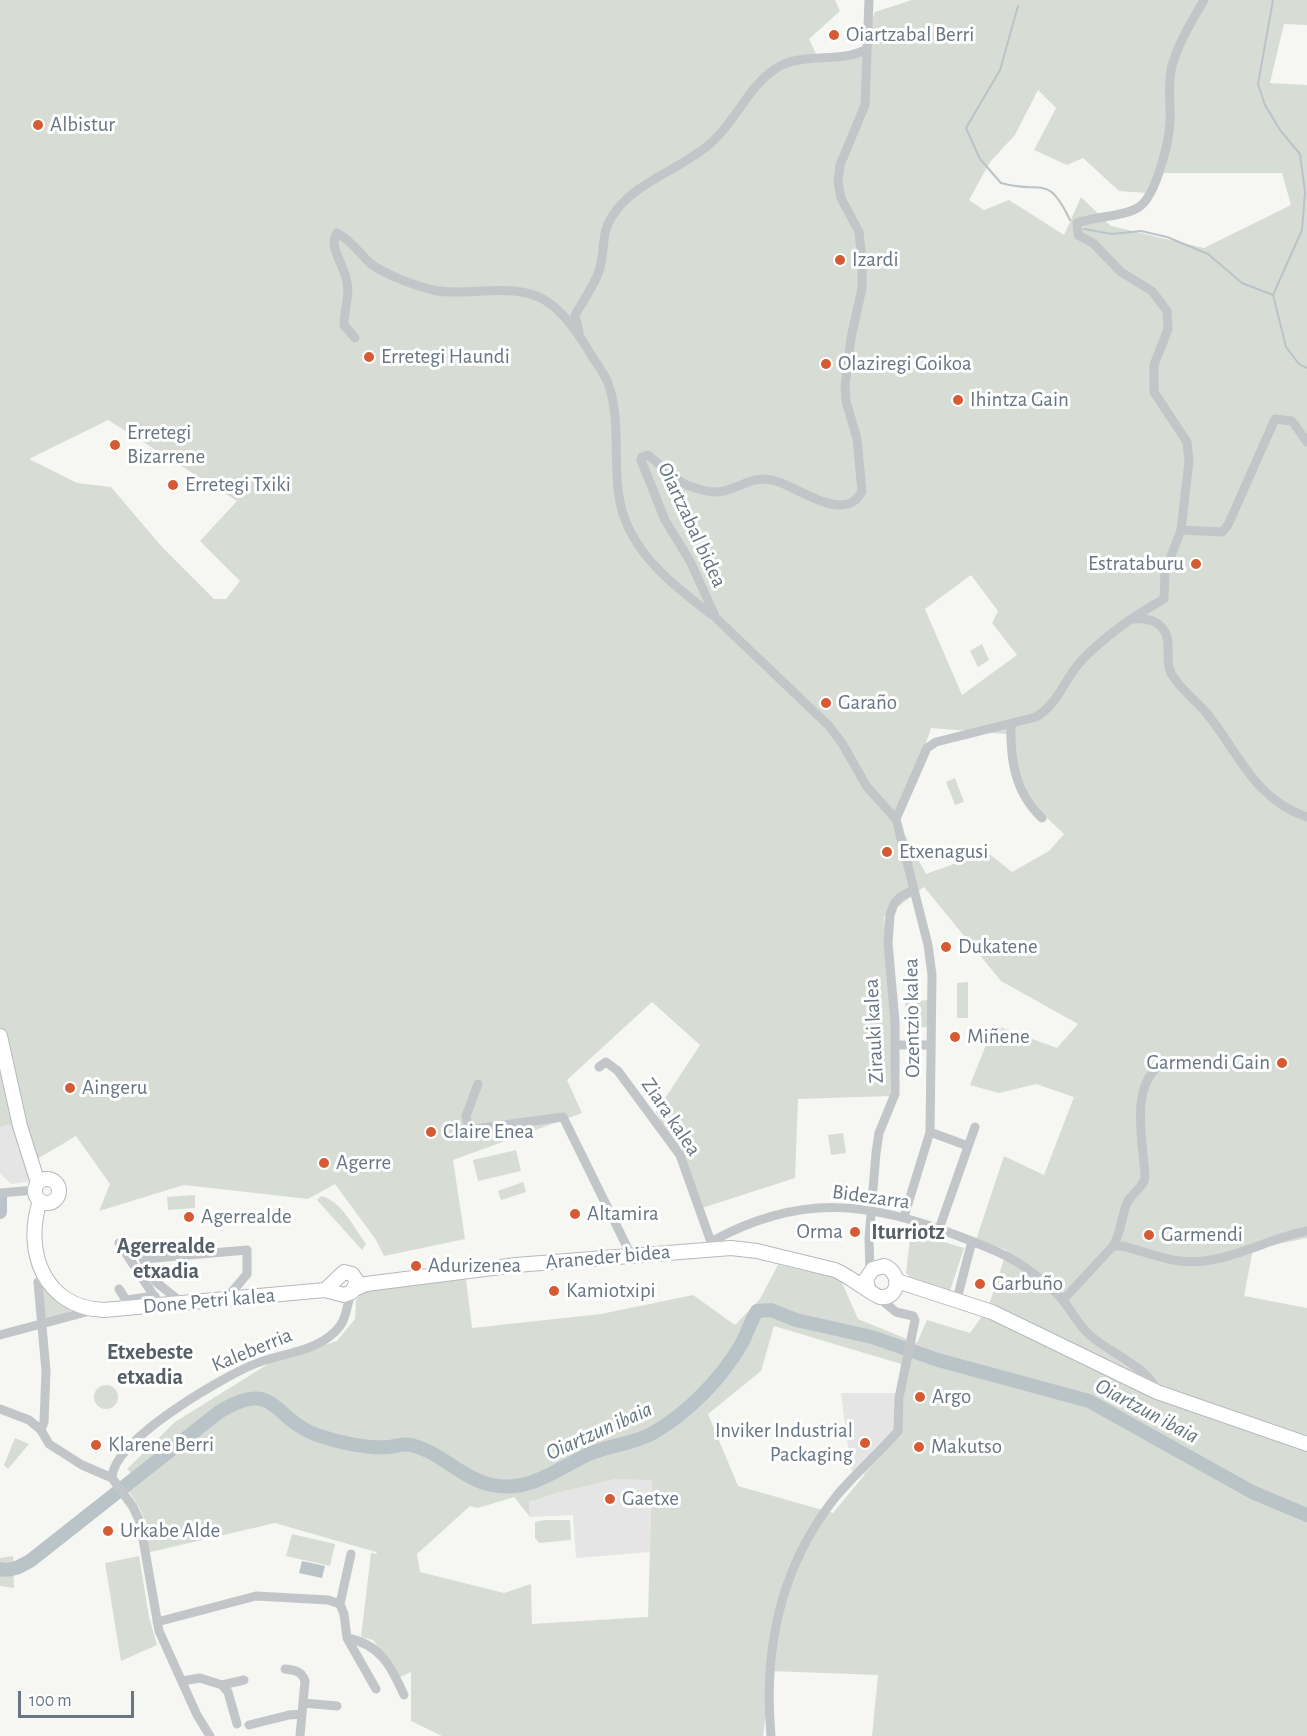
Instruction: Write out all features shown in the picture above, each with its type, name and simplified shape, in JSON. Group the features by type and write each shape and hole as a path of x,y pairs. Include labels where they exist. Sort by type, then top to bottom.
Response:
{"street":[{"name":"Oiartzabal bidea","path":"869,0 865,105 840,165 838,182 841,198 859,232 862,260 862,288 851,338 845,387 846,401 857,439 862,491 860,497 849,503 824,504 777,482 762,479 714,493 688,486 648,455 642,457 665,520 690,561 716,618 828,724 842,742 867,787 896,819"},
{"path":"896,819 927,748 936,742 1036,717 1049,709 1083,659 1164,599 1165,572 1181,530 1190,461 1187,442 1154,392 1154,365 1168,329 1167,311 1152,291 1121,272 1093,243 1078,235 1077,223 1101,215 1133,210 1141,206 1152,191 1170,124 1171,68 1183,37 1204,0"},
{"path":"583,342 575,315 599,272 606,230 616,211 643,188 693,158 714,141 753,90 780,67 791,62 844,55 867,49"},
{"path":"355,338 344,325 349,295 346,278 334,245 333,237 337,232 349,240 372,265 412,283 434,290 503,291 527,294 548,302 583,342 607,382 613,404 616,474 623,514 637,543 657,570 716,618"},
{"path":"1181,530 1222,532 1228,525 1275,419 1292,421 1307,442"},
{"path":"1134,619 1151,620 1165,630 1170,673 1206,712 1248,776 1281,804 1307,817"},
{"path":"1011,724 1016,776 1026,804 1042,818"},
{"name":"Ozentzio kalea","path":"896,819 931,962 930,1132 904,1217"},
{"name":"Zirauki kalea","path":"869,1272 879,1133 895,1094 896,1045 888,956 890,921 894,904 914,890"},
{"path":"0,1036 37,1192 37,1260 43,1283 40,1322 46,1371 44,1422 41,1430"},
{"path":"896,1045 931,1045"},
{"name":"Ziara kalea","path":"599,1067 606,1062 618,1071 680,1155 711,1245"},
{"path":"1063,1300 1113,1246 1119,1236 1129,1200 1142,1186 1145,1178 1140,1120 1145,1084 1150,1073 1162,1064"},
{"path":"478,1084 466,1116 468,1127 474,1129 563,1117 631,1256"},
{"path":"939,1229 975,1127"},
{"path":"930,1132 969,1146"},
{"path":"0,1193 37,1192"},
{"name":"Bidezarra","path":"711,1245 758,1218 783,1213 825,1207 872,1211 904,1217 1012,1258 1063,1300 1078,1324 1092,1338 1146,1374 1155,1384 1157,1392"},
{"path":"1113,1246 1128,1247 1175,1260 1200,1261 1240,1253 1307,1231"},
{"path":"957,1299 972,1241"},
{"path":"119,1243 157,1301"},
{"name":"Araneder bidea","path":"347,1290 476,1269 631,1256 711,1245 751,1249 848,1275 886,1293 929,1292 957,1299 1001,1316 1157,1392 1307,1444"},
{"path":"177,1304 176,1298 156,1282 143,1259 247,1250 247,1274 231,1293 232,1299"},
{"path":"869,1251 884,1266 892,1270 886,1293"},
{"name":"Araneder bidea","path":"848,1275 869,1272 884,1266"},
{"path":"771,1736 769,1707 775,1628 787,1581 799,1552 838,1494 898,1431 900,1398 914,1330 913,1316 896,1312 886,1293 869,1272"},
{"name":"Done Petri kalea","path":"43,1283 67,1299 93,1310"},
{"path":"119,1289 126,1300 157,1301"},
{"name":"Done Petri kalea","path":"0,1335 40,1322 93,1310 157,1301 177,1304 347,1290"},
{"name":"Kaleberria","path":"112,1478 115,1466 124,1454 180,1404 252,1365 323,1341 342,1324 349,1310 347,1290"},
{"path":"0,1409 29,1420 41,1430 49,1444 82,1465 112,1478 134,1507 140,1522 157,1622 182,1681 210,1736"},
{"path":"351,1554 340,1604 344,1614 347,1638 376,1689"},
{"path":"157,1622 256,1596 328,1600 340,1604"},
{"path":"347,1638 362,1641 381,1653 405,1695"},
{"path":"285,1669 296,1671 304,1676 300,1736"},
{"path":"182,1681 200,1678 222,1685 244,1680"},
{"path":"222,1685 228,1692 237,1724"},
{"path":"303,1703 337,1706"},
{"path":"249,1725 302,1714"}],"shaded area":[{"path":"0,0 835,0 840,11 809,39 819,60 859,54 875,12 912,0 1307,0 1307,25 1284,24 1270,83 1307,85 1307,1238 1253,1249 1244,1296 1307,1308 1307,1736 872,1736 878,1675 771,1671 763,1736 442,1736 411,1721 411,1672 400,1677 373,1640 361,1637 371,1553 377,1554 376,1552 275,1523 146,1553 147,1527 137,1504 127,1489 138,1480 127,1469 175,1422 273,1361 337,1341 355,1319 356,1301 369,1280 464,1263 472,1328 601,1314 693,1295 735,1325 760,1299 778,1265 840,1278 858,1319 917,1343 927,1320 970,1333 988,1308 1007,1250 976,1240 1004,1156 1044,1175 1074,1097 1036,1084 999,1093 970,1085 994,1025 1057,1048 1078,1024 1001,981 924,887 884,917 893,1006 890,1096 798,1099 795,1178 699,1209 656,1112 700,1045 652,1002 567,1080 582,1113 453,1160 465,1239 384,1256 376,1240 335,1184 308,1199 184,1185 99,1211 110,1184 76,1136 37,1159 42,1171 32,1181 27,1156 10,1124 0,1127","holes":["1038,90 1056,108 1034,150 1067,165 1083,158 1119,191 1147,193 1163,173 1282,173 1291,205 1204,248 1111,226 1081,197 1064,235 1009,200 984,210 969,200 990,162 1015,135","108,420 237,501 200,541 240,581 226,599 214,599 162,547 111,487 77,483 29,459","971,575 998,611 992,623 1017,655 962,695 925,609","931,728 1006,734 1018,791 1064,834 1049,851 1012,872 987,852 926,874 899,824","774,1326 908,1366 899,1433 833,1513 738,1486 708,1414 761,1371","615,1479 652,1480 648,1617 532,1624 531,1584 504,1593 420,1572 417,1554 470,1506 478,1508 514,1497 530,1517 529,1502"]},
{"path":"982,644 989,660 978,667 970,651"},
{"path":"955,778 964,802 955,805 946,782"},
{"path":"968,982 968,1018 957,1018 957,983"},
{"path":"928,1000 928,1027 908,1029 905,1002"},
{"path":"10,1123 27,1156 32,1181 11,1184 0,1173 0,1127"},
{"path":"843,1133 846,1153 831,1155 828,1135"},
{"path":"516,1150 521,1171 478,1181 473,1160"},
{"path":"523,1182 526,1192 501,1200 498,1191"},
{"path":"195,1195 195,1208 168,1210 167,1197"},
{"path":"321,1196 335,1203 347,1216 366,1244 362,1250 317,1200"},
{"path":"915,1233 964,1248 950,1291 914,1282 906,1273 910,1238"},
{"path":"40,1285 70,1308 70,1313 47,1319 42,1313"},
{"path":"106,1385 114,1389 118,1397 114,1405 106,1409 98,1405 94,1397 98,1389"},
{"path":"841,1393 902,1393 899,1433 865,1475 851,1470"},
{"path":"15,1438 29,1444 8,1469 4,1465"},
{"path":"615,1479 652,1479 650,1552 576,1558 573,1515 530,1517 529,1502"},
{"path":"570,1520 571,1540 539,1543 535,1538 535,1522"},
{"path":"292,1534 335,1544 330,1566 286,1556"},
{"path":"13,1556 14,1588 0,1586 0,1558"},
{"path":"139,1556 149,1617 157,1645 121,1661 105,1563"},
{"path":"302,1561 325,1566 322,1578 299,1573"}],"waterway":[{"path":"1273,0 1258,84 1265,105 1280,130 1300,154 1305,192 1302,230 1273,295 1286,347 1299,364 1307,368"},
{"path":"1018,6 1000,70 966,128 980,159 1001,183 1049,190 1062,205 1070,220"},
{"path":"1084,229 1112,234 1141,231 1167,237 1208,254 1242,283 1273,295"},
{"path":"0,1196 0,1212"},
{"name":"Oiartzun ibaia","path":"0,1569 12,1569 30,1561 219,1412 238,1402 252,1399 272,1404 302,1428 325,1438 371,1447 411,1445 432,1453 481,1482 505,1487 531,1483 589,1454 638,1440 666,1425 703,1394 725,1369 742,1343 757,1311 771,1310 796,1320 872,1337 938,1360 1089,1401 1252,1492 1307,1515"}],"place":[{"name":"Oiartzabal Berri","path":"834,35"},
{"name":"Albistur","path":"38,125"},
{"name":"Izardi","path":"840,260"},
{"name":"Erretegi Haundi","path":"369,357"},
{"name":"Olaziregi Goikoa","path":"826,364"},
{"name":"Ihintza Gain","path":"958,400"},
{"name":"Erretegi Bizarrene","path":"115,445"},
{"name":"Erretegi Txiki","path":"173,485"},
{"name":"Estrataburu","path":"1196,564"},
{"name":"Garaño","path":"826,703"},
{"name":"Etxenagusi","path":"887,852"},
{"name":"Dukatene","path":"946,947"},
{"name":"Miñene","path":"955,1037"},
{"name":"Garmendi Gain","path":"1282,1063"},
{"name":"Aingeru","path":"70,1088"},
{"name":"Claire Enea","path":"431,1132"},
{"name":"Agerre","path":"324,1163"},
{"name":"Altamira","path":"575,1214"},
{"name":"Agerrealde","path":"189,1217"},
{"name":"Orma","path":"855,1232"},
{"name":"Garmendi","path":"1149,1235"},
{"name":"Adurizenea","path":"416,1266"},
{"name":"Garbuño","path":"980,1284"},
{"name":"Kamiotxipi","path":"554,1291"},
{"name":"Argo","path":"920,1397"},
{"name":"Inviker Industrial Packaging","path":"865,1443"},
{"name":"Klarene Berri","path":"96,1445"},
{"name":"Makutso","path":"919,1447"},
{"name":"Gaetxe","path":"610,1499"},
{"name":"Urkabe Alde","path":"108,1531"}],"district":[{"name":"Iturriotz","path":"908,1232"},
{"name":"Agerrealde etxadia","path":"166,1258"},
{"name":"Etxebeste etxadia","path":"150,1364"}]}
